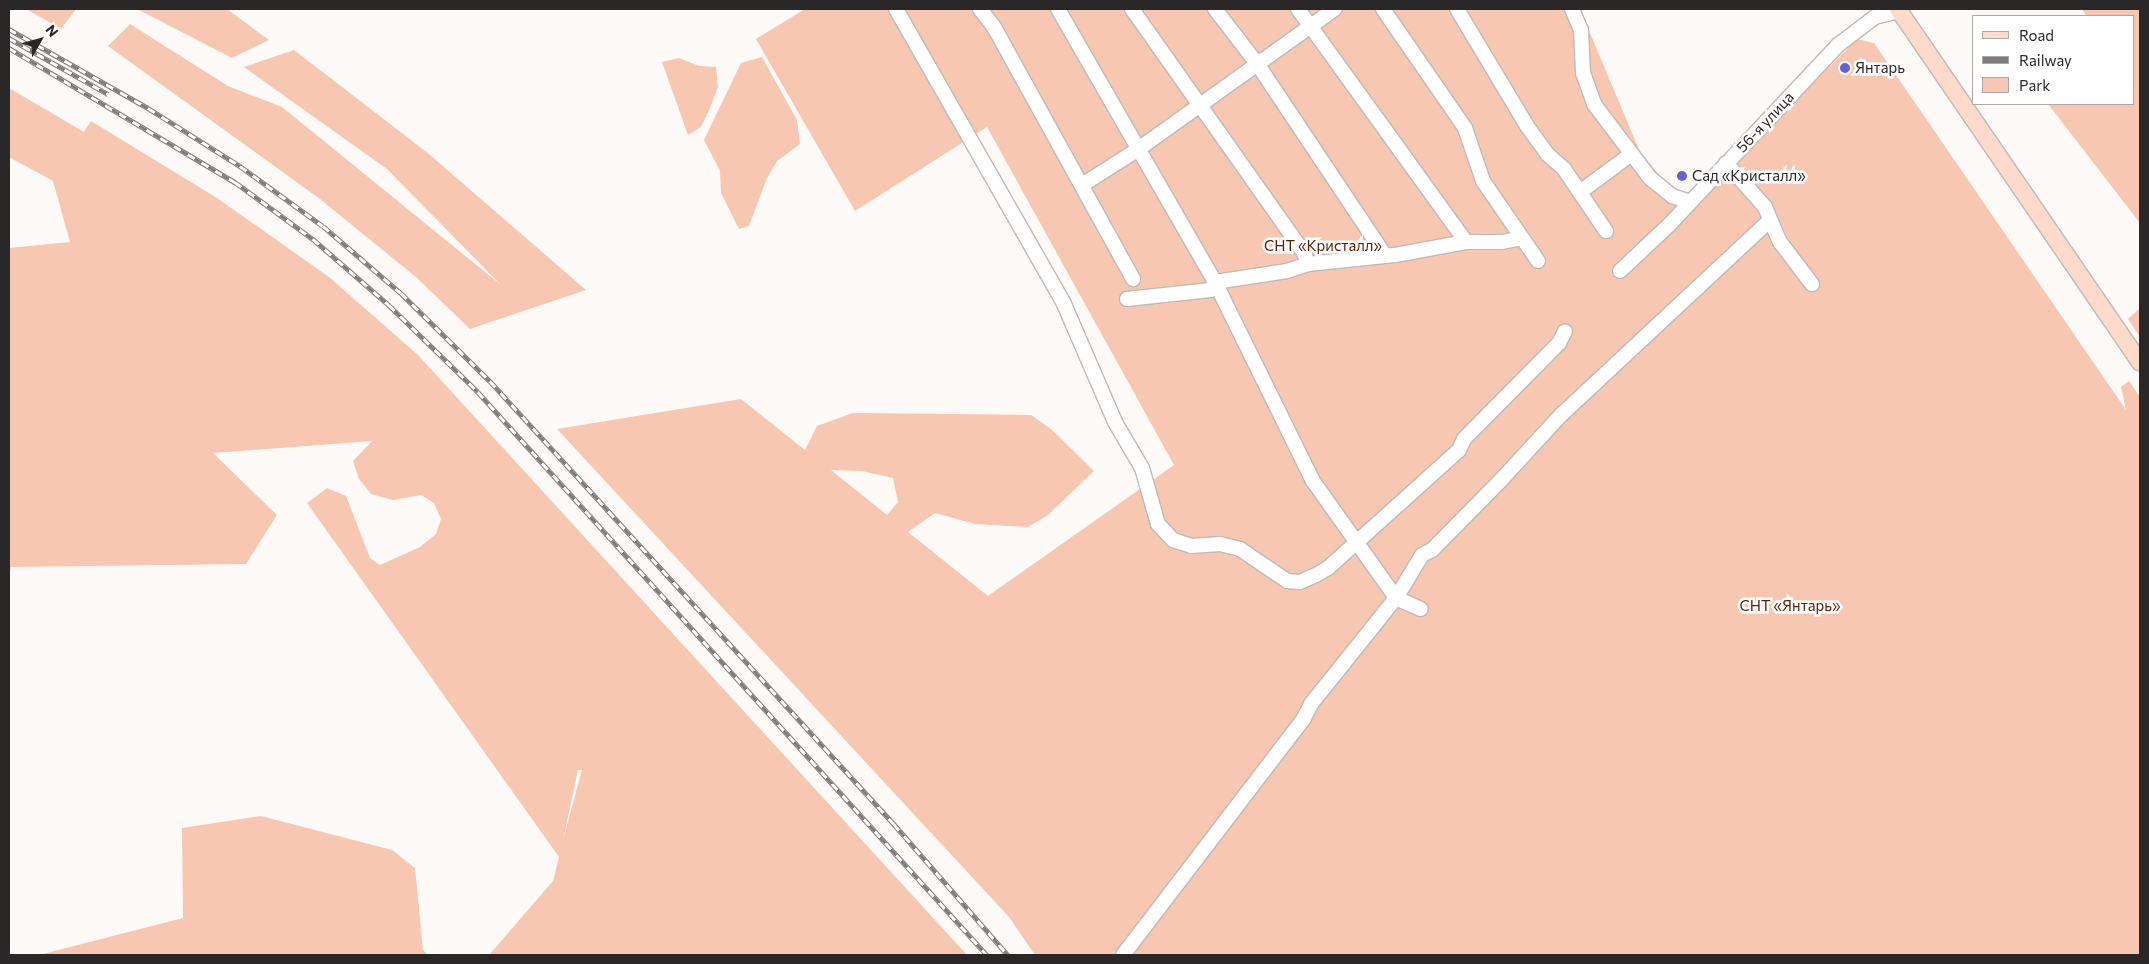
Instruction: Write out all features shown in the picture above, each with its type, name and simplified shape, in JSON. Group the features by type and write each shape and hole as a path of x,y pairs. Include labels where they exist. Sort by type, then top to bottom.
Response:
{"main road":[{"path":"1898,10 2140,362"}],"street":[{"path":"896,9 1064,304 1105,400 1142,468 1158,524 1173,540 1184,544 1220,544 1240,549 1287,581 1300,582 1322,572 1354,541 1459,450 1464,439 1559,343 1564,331"},
{"path":"980,9 994,27 1133,279"},
{"path":"1058,9 1137,150 1215,282 1313,481 1396,598 1421,609"},
{"path":"1132,9 1304,254 1308,264"},
{"path":"1215,9 1258,65 1384,254"},
{"path":"1298,9 1466,242"},
{"path":"1082,185 1137,150 1335,9"},
{"path":"1383,9 1465,128 1483,181 1538,261"},
{"path":"1457,9 1527,126 1580,192 1606,231"},
{"path":"1572,9 1581,30 1583,73 1594,104 1630,155 1672,196 1690,202"},
{"name":"56-я улица","path":"1620,271 1690,202 1838,45 1874,17 1898,10"},
{"path":"1580,192 1630,155"},
{"path":"1726,163 1765,207 1780,242 1812,284"},
{"path":"1123,955 1286,742 1311,704 1396,598 1422,555 1432,550 1494,487 1523,453 1770,220"},
{"path":"1215,282 1287,272 1308,264 1449,248 1466,242 1502,242 1522,238"},
{"path":"1127,299 1211,290 1215,282"}],"green space":[{"path":"26,9 76,9 61,29"},
{"path":"137,9 227,9 269,40 232,58"},
{"path":"805,9 1580,9 1640,152 1673,191 1682,215 1857,39 1874,43 2126,410 2121,387 2129,381 2140,397 2140,955 1035,955 1009,917 557,429 741,399 805,450 817,426 853,413 1031,415 1051,429 1094,471 1048,515 1028,527 975,524 935,513 908,532 988,596 1174,465 987,127 855,211 756,39","holes":["831,470 862,471 893,478 898,502 887,515"]},
{"path":"2082,9 2140,9 2140,223 2049,105 2134,105 2134,15 2085,15"},
{"path":"130,24 228,86 282,107 501,285 387,169 244,67 294,50 429,154 586,290 470,329 416,277 320,199 108,46"},
{"path":"762,57 797,120 800,144 777,161 767,178 749,226 739,229 721,193 720,171 704,140 741,63"},
{"path":"679,58 699,66 716,67 718,87 710,108 701,127 688,135 662,62"},
{"path":"9,88 84,132 91,121 217,198 329,277 418,355 967,955 489,955 553,881 559,857 307,503 327,488 346,496 370,558 380,565 420,547 436,534 441,519 434,503 421,495 393,500 371,494 359,479 353,461 372,441 213,453 277,515 246,564 11,567 9,576 9,248 70,242 53,181 9,157","holes":["578,770 582,770 563,840"]},
{"path":"2140,308 2140,337 2128,319"},
{"path":"261,816 392,850 415,868 423,950 428,955 39,955 183,918 182,828"}],"railway":[{"path":"9,29 148,108 240,166 323,226 401,293 490,381 894,824 1008,955"},
{"path":"9,38 108,94"},
{"path":"9,48 235,182 313,239 389,305 478,392 987,955"}],"place":[{"name":"Янтарь","path":"1845,68"},
{"name":"Сад «Кристалл»","path":"1682,176"}],"park label":[{"name":"СНТ «Кристалл»","path":"1323,246"},
{"name":"СНТ «Янтарь»","path":"1790,606"}]}
